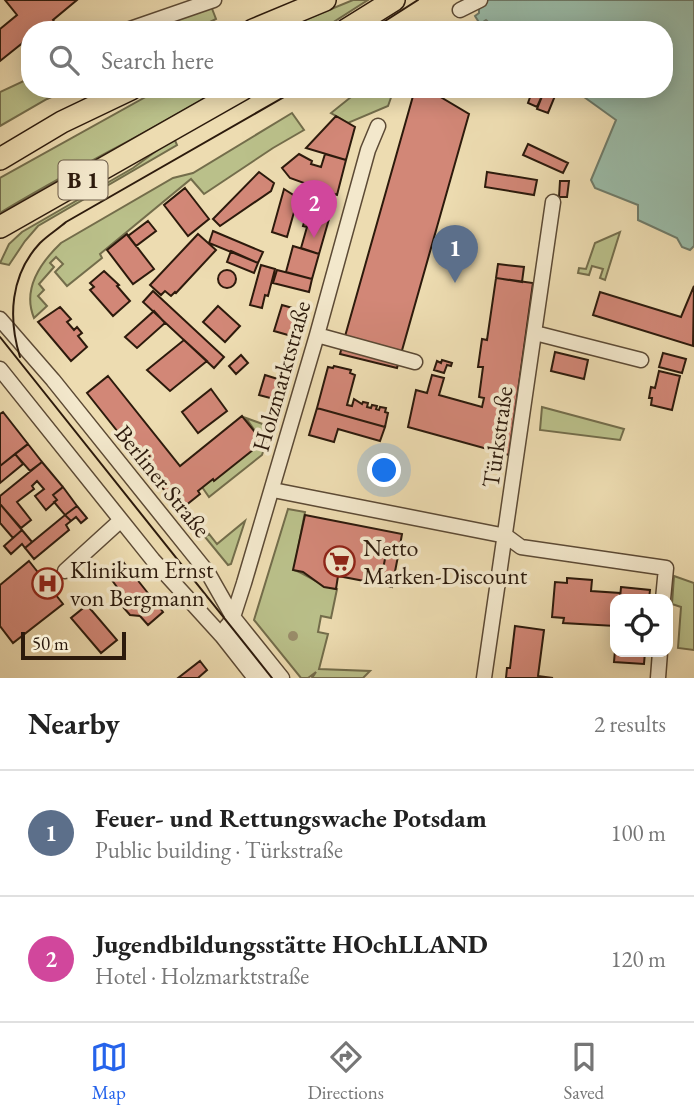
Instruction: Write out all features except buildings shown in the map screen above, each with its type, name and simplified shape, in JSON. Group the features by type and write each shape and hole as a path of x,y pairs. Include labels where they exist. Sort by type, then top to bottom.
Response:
{"highway":[{"path":"275,21 325,0"},
{"path":"360,21 394,0"},
{"name":"B 1","path":"0,159 62,122 112,98"},
{"name":"B 1","path":"0,227 227,98"},
{"path":"0,247 21,216"}],"street":[{"path":"153,21 214,0"},
{"path":"460,10 480,0"},
{"name":"Holzmarktstraße","path":"228,627 272,490 368,150 378,126"},
{"name":"Türkstraße","path":"485,678 553,202"},
{"name":"Berliner Straße","path":"0,319 53,380 208,573 220,594 228,627"},
{"path":"535,333 641,360"},
{"path":"317,335 415,362"},
{"path":"0,369 121,520 196,607 228,627 282,678"},
{"path":"272,490 506,536 521,547 666,568 663,594"},
{"path":"65,571 121,520"},
{"path":"228,627 254,678"},
{"path":"228,627 268,678"},
{"path":"658,678 660,657"}],"green space":[{"path":"353,0 368,0 335,21 302,21"},
{"path":"211,6 216,19 212,21 173,21"},
{"path":"21,82 21,98 49,98 0,126 0,92"},
{"path":"144,98 205,98 0,213 0,178"},
{"path":"350,98 391,98 388,106 348,123 331,113"},
{"path":"292,113 304,130 204,194 191,179 100,254 102,258 67,286 55,272 63,264 56,257 50,263 54,267 39,284 44,290 38,296 47,306 34,318 30,297 35,277 46,259 61,243 173,178 193,173"},
{"path":"174,138 177,145 38,226 9,265 0,263 9,244 22,232 133,168"},
{"path":"620,232 605,280 600,278 603,269 592,266 589,275 578,273 579,268 586,269 595,243"},
{"path":"542,407 624,429 620,440 540,430"},
{"path":"246,418 271,427 262,455 209,497 202,487 263,442"},
{"path":"288,509 305,512 294,570 325,586 337,589 331,618 321,616 318,632 328,634 319,669 370,671 363,678 312,678 316,672 308,678 301,678 254,620"},
{"path":"245,521 231,564 228,565 205,537 209,534 217,544"},
{"path":"674,576 694,583 694,650 678,648 681,607 673,604"}],"shaded area":[{"path":"488,0 694,0 694,246 690,250 682,247 677,238 638,220 638,205 595,188 591,180 616,120 585,98 673,98 673,21 478,21 475,16 479,13 479,5"}],"tram line":[{"path":"385,21 418,0"},
{"path":"20,357 14,327 14,297 23,269 40,243 66,222 282,98"},
{"path":"0,337 272,678"}],"place":[{"name":"Jugendbildungsstätte HOchLLAND","path":"314,238"},
{"name":"Feuer- und Rettungswache Potsdam","path":"455,283"},
{"name":"Netto Marken-Discount","path":"340,561"},
{"name":"Klinikum Ernst von Bergmann","path":"47,583"}]}
